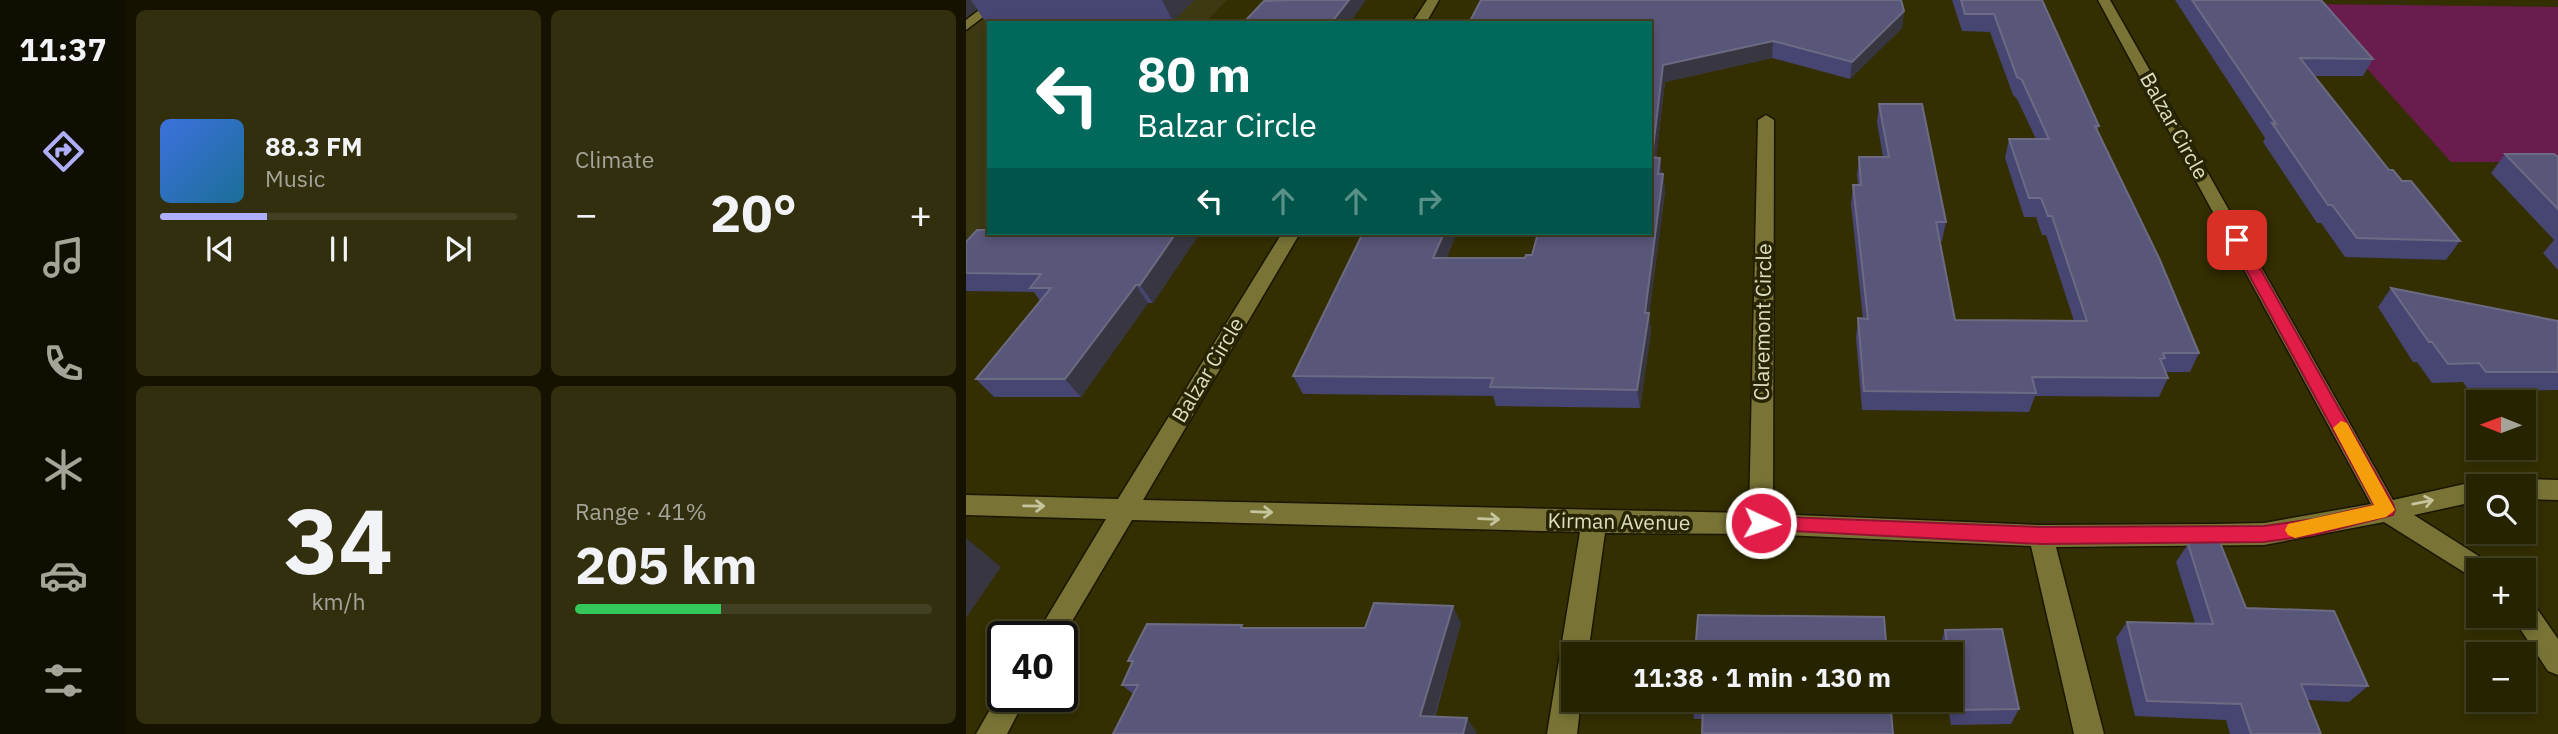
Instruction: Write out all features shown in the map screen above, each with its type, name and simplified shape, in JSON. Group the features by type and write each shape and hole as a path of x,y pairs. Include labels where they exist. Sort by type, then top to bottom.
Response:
{"street":[{"path":"966,26 1000,0"},
{"path":"1420,21 1433,0"},
{"name":"Balzar Circle","path":"2104,0 2386,510"},
{"name":"Claremont Circle","path":"1761,523 1766,120"},
{"name":"Balzar Circle","path":"1058,621 1291,235"},
{"path":"2536,489 2558,490"},
{"name":"Kirman Avenue","path":"966,505 1594,522 1761,523 2041,536 2264,534 2314,527 2466,493"},
{"path":"2386,510 2466,562"},
{"path":"1576,642 1594,522"},
{"path":"2041,536 2090,734"},
{"path":"2535,628 2558,662"},
{"path":"991,734 1004,712"},
{"path":"1562,734 1565,712"}],"shaded area":[{"path":"966,0 1227,0 1207,21 987,21 988,235 966,274"},
{"path":"2309,4 2558,7 2558,162 2451,162"}],"building":[{"path":"1349,0 1333,21 1245,21 1264,1"},
{"path":"1481,0 1901,0 1904,11 1852,62 1773,41 1663,65 1652,157 1652,21 1470,21"},
{"path":"1961,0 2042,0 2099,126 2095,126 2159,258 2199,353 2163,353 2165,358 2160,359 2168,378 2032,377 2036,393 1864,391 1858,318 1868,319 1853,185 1861,185 1859,157 1889,157 1879,104 1922,104 1946,222 1936,222 1955,320 2087,321 2052,216 2048,216 2041,198 2029,198 2009,139 2049,139 2022,80 2017,77 1994,14 1965,14"},
{"path":"2192,0 2321,0 2373,59 2300,58 2389,170 2393,170 2402,181 2411,181 2460,241 2357,238 2332,205 2328,205"},
{"path":"2505,154 2554,154 2558,157 2558,209"},
{"path":"1652,157 1660,158 1658,174 1663,174 1645,313 1649,313 1637,390 1490,387 1493,378 1293,376 1362,235 1443,235 1433,258 1525,258 1526,255 1532,255 1537,235 1652,235"},
{"path":"977,230 987,230 987,235 1175,235 1140,285 1136,285 1065,379 976,379 1051,288 1030,288 1041,274 966,273 966,242"},
{"path":"2391,288 2558,321 2558,372 2486,372 2479,363 2448,364"},
{"path":"2217,535 2246,608 2334,611 2368,686 2301,684 2321,734 2251,734 2241,704 2147,701 2127,622 2213,624 2188,544"},
{"path":"1374,603 1453,606 1420,716 1467,718 1463,734 1113,734 1138,685 1122,685 1133,661 1128,661 1147,624 1242,625 1241,628 1365,628"},
{"path":"1698,615 1884,617 1886,642 1696,642"},
{"path":"2002,629 2019,709 1963,710 1963,642 1947,642 1945,630"},
{"path":"1703,712 1891,712 1893,734 1702,733"}],"slow traffic":[{"path":"2295,530 2386,510 2341,428"}],"route":[{"path":"1761,523 2041,536 2264,534 2314,527 2386,510 2237,240"}]}
